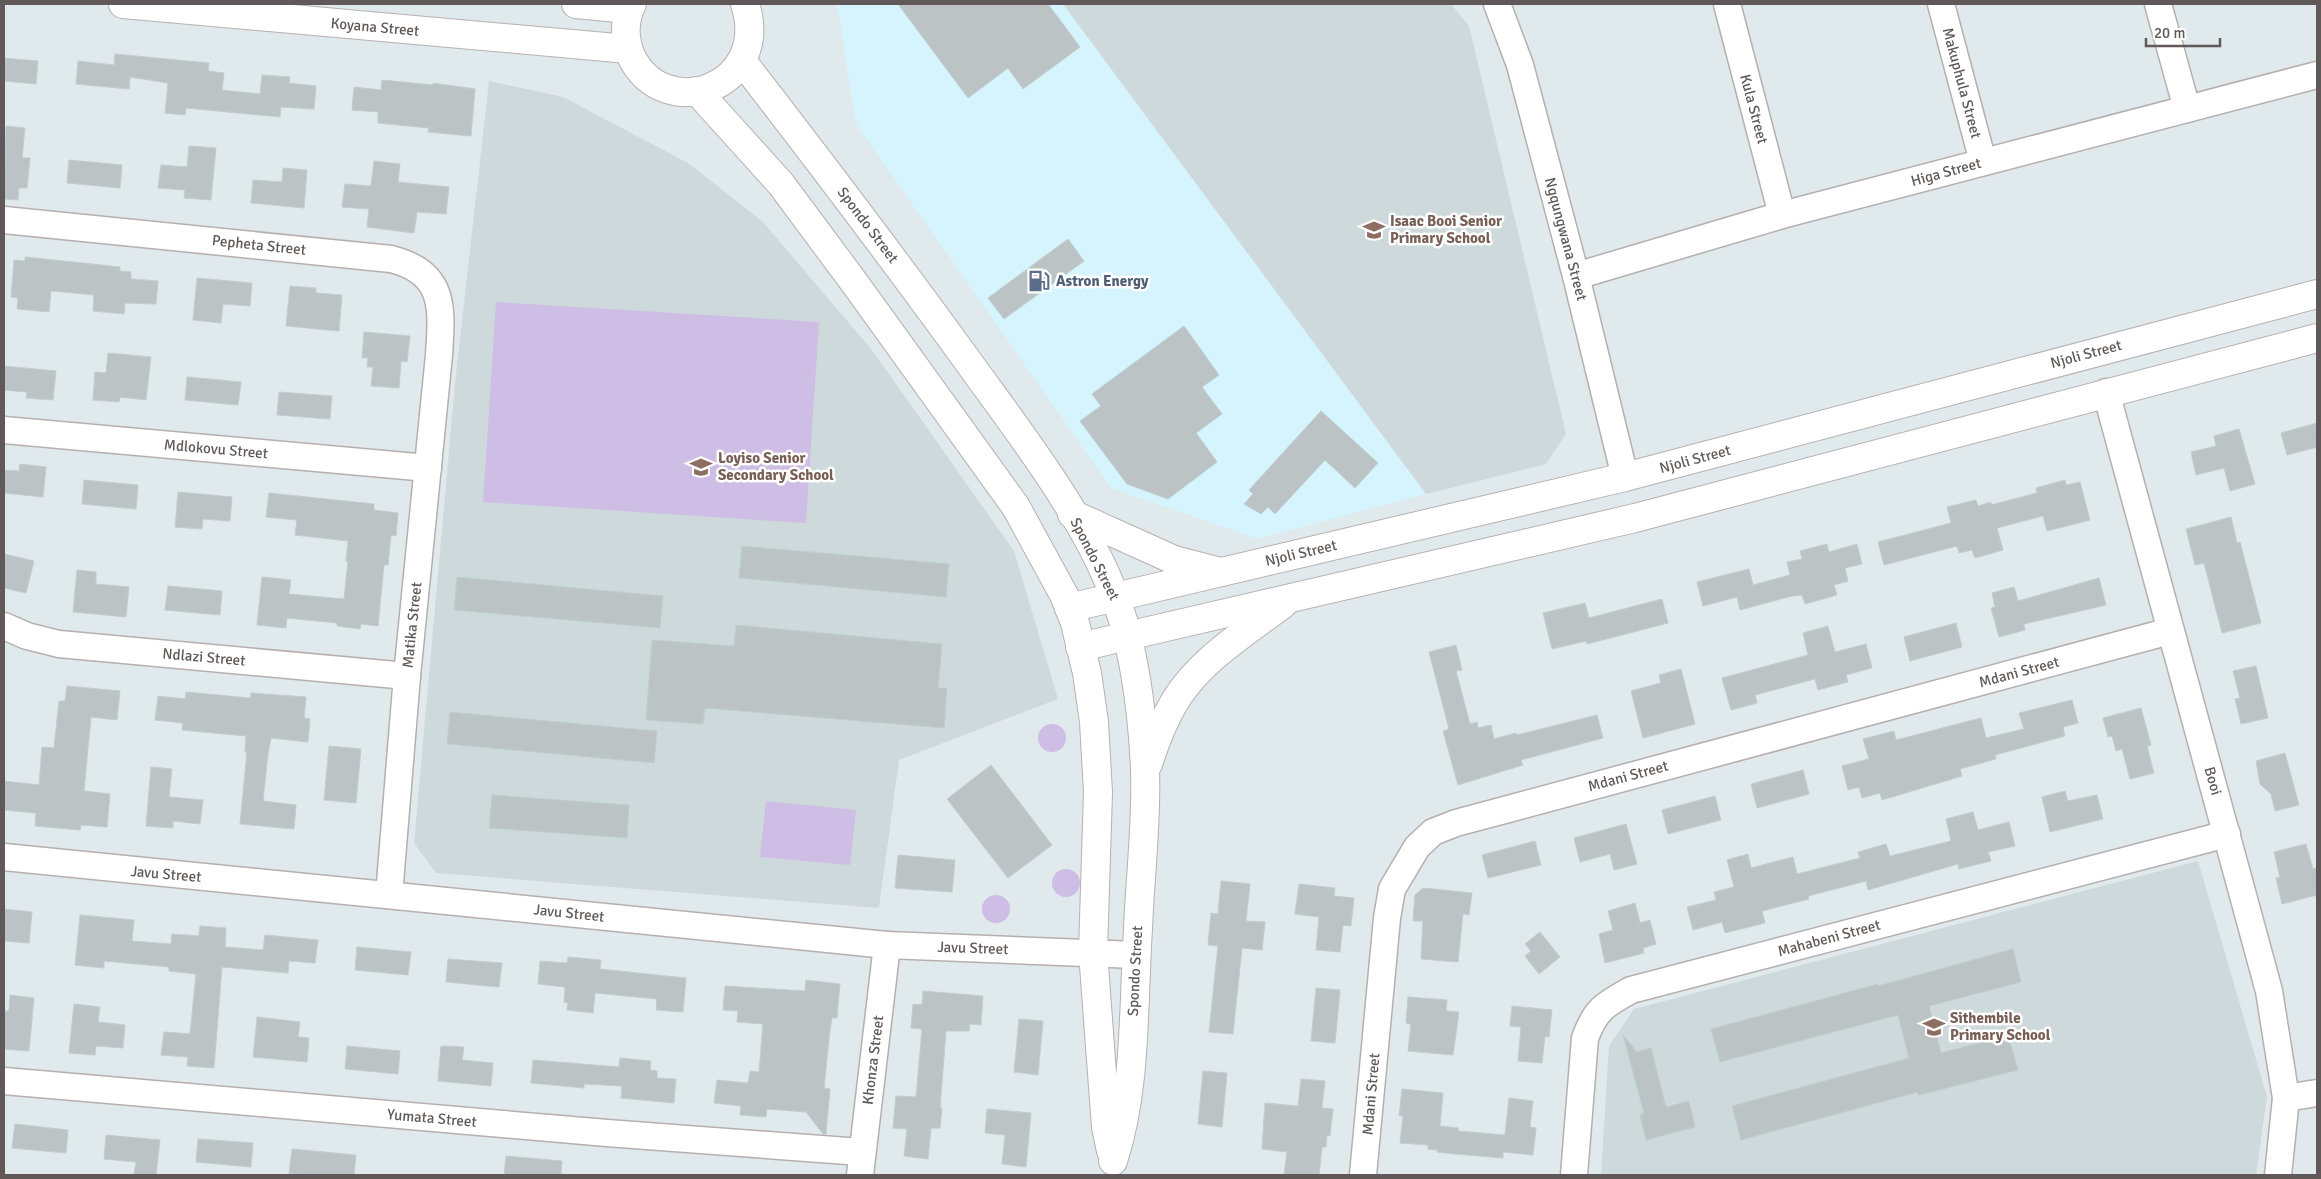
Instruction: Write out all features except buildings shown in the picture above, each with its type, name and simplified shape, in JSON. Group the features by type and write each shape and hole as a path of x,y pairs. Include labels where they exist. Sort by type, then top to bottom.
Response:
{"main road":[{"name":"Koyana Street","path":"123,4 628,49"},
{"path":"576,4 630,6 626,28 628,49 643,74 655,83 668,89 697,91 715,86 730,76 742,61 748,47 750,33 749,18 745,4"},
{"name":"Spondo Street","path":"742,61 901,269 1030,446 1072,514 1116,597 1128,637 1139,702 1145,771 1130,1080 1122,1132 1112,1168"},
{"name":"Spondo Street","path":"697,91 781,184 944,407 1016,508 1037,543 1069,608 1087,673 1094,722 1098,792 1093,952 1106,1127 1112,1168"},
{"name":"Njoli Street","path":"1069,608 1625,478 2317,294"},
{"path":"1080,647 1635,518 2106,392 2317,338"},
{"path":"1072,514 1174,560 1221,572"},
{"path":"1145,771 1162,726 1176,700 1188,684 1224,649 1290,599"}],"street":[{"name":"Ngqungwana Street","path":"1497,4 1520,65 1576,276 1625,478"},
{"name":"Kula Street","path":"1727,4 1782,215"},
{"name":"Makuphula Street","path":"1941,4 1984,162"},
{"path":"2158,4 2187,110"},
{"name":"Higa Street","path":"1576,276 1782,215 2317,75"},
{"name":"Pepheta Street","path":"4,220 363,255 405,262 424,274 437,292 442,315 439,355"},
{"name":"Matika Street","path":"389,895 407,676 439,355"},
{"name":"Booi","path":"2106,392 2170,631 2228,834 2269,991 2286,1098 2278,1175"},
{"name":"Mdlokovu Street","path":"4,430 428,468"},
{"name":"Ndlazi Street","path":"4,626 27,636 58,644 407,676"},
{"name":"Mdani Street","path":"1363,1175 1386,928 1392,889 1417,847 1433,832 1456,823 1546,798 2170,631"},
{"name":"Mahabeni Street","path":"1574,1175 1585,1038 1593,1018 1604,1005 1631,990 2228,834"},
{"name":"Javu Street","path":"4,857 887,945 1136,955"},
{"name":"Khonza Street","path":"861,1164 887,945"},
{"name":"Yumata Street","path":"4,1081 597,1132 861,1164"},
{"path":"2286,1098 2317,1094"}],"shaded area":[{"path":"837,4 1063,4 1426,494 1257,539 1111,488 856,124"},
{"name":"Isaac Booi Senior Primary School","path":"1063,4 1451,4 1469,26 1566,434 1546,464 1426,494"},
{"name":"Loyiso Senior Secondary School","path":"489,81 563,97 688,163 763,222 872,350 1014,551 1058,699 899,760 879,908 436,873 414,843 455,384"},
{"path":"496,302 819,322 806,523 483,502"},
{"path":"1052,724 1062,728 1066,738 1062,748 1052,752 1042,748 1038,738 1042,728"},
{"path":"766,801 856,810 850,865 760,857"},
{"name":"Sithembile Primary School","path":"2198,861 2267,1097 2256,1175 1601,1175 1609,1046 1634,1009"},
{"path":"1066,869 1076,873 1080,883 1076,893 1066,897 1056,893 1052,883 1056,873"},
{"path":"996,895 1006,899 1010,909 1006,919 996,923 986,919 982,909 986,899"}],"place":[{"name":"Isaac Booi Senior Primary School","path":"1374,230"},
{"name":"Astron Energy","path":"1039,281"},
{"name":"Loyiso Senior Secondary School","path":"701,467"},
{"name":"Sithembile Primary School","path":"1934,1027"}]}
